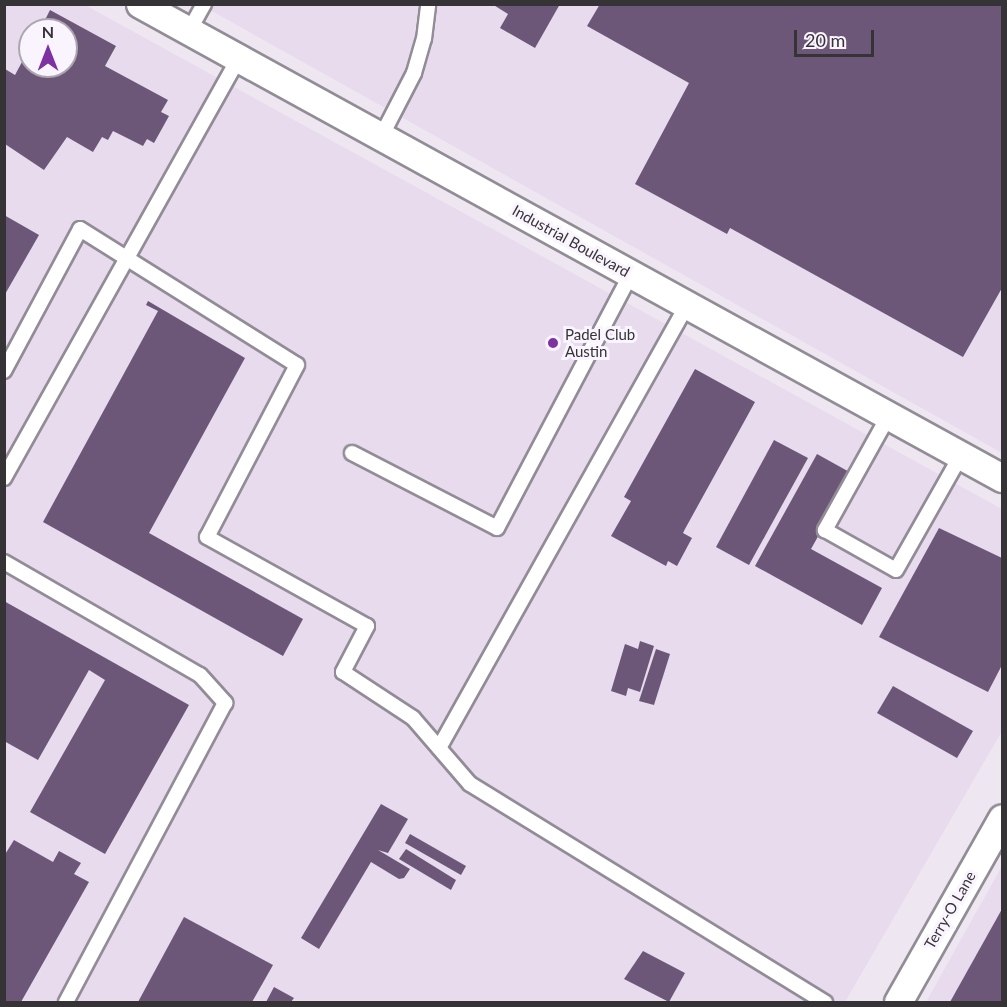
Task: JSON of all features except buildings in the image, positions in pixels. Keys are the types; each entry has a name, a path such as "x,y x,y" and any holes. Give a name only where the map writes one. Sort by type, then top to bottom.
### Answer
{"street":[{"name":"Industrial Boulevard","path":"140,4 1002,478"},
{"name":"Terry-O Lane","path":"898,1002 1002,818"}],"lane":[{"path":"189,32 204,4"},
{"path":"381,137 414,73 424,39 428,4"},
{"path":"4,478 238,59"},
{"path":"4,371 80,229 297,365 207,537 368,626 343,672 413,718 470,784 825,1002"},
{"path":"352,453 497,528 631,274"},
{"path":"440,748 687,305"},
{"path":"889,415 825,530 896,570 961,455"},
{"path":"4,562 200,675 225,703 66,1002"}],"shaded area":[{"path":"5,5 85,5 1002,509 1002,731 845,1002 5,1002"},
{"path":"201,5 1002,5 1002,453"},
{"path":"1002,866 1002,1002 926,1002"}],"place":[{"name":"Padel Club Austin","path":"553,343"}]}
